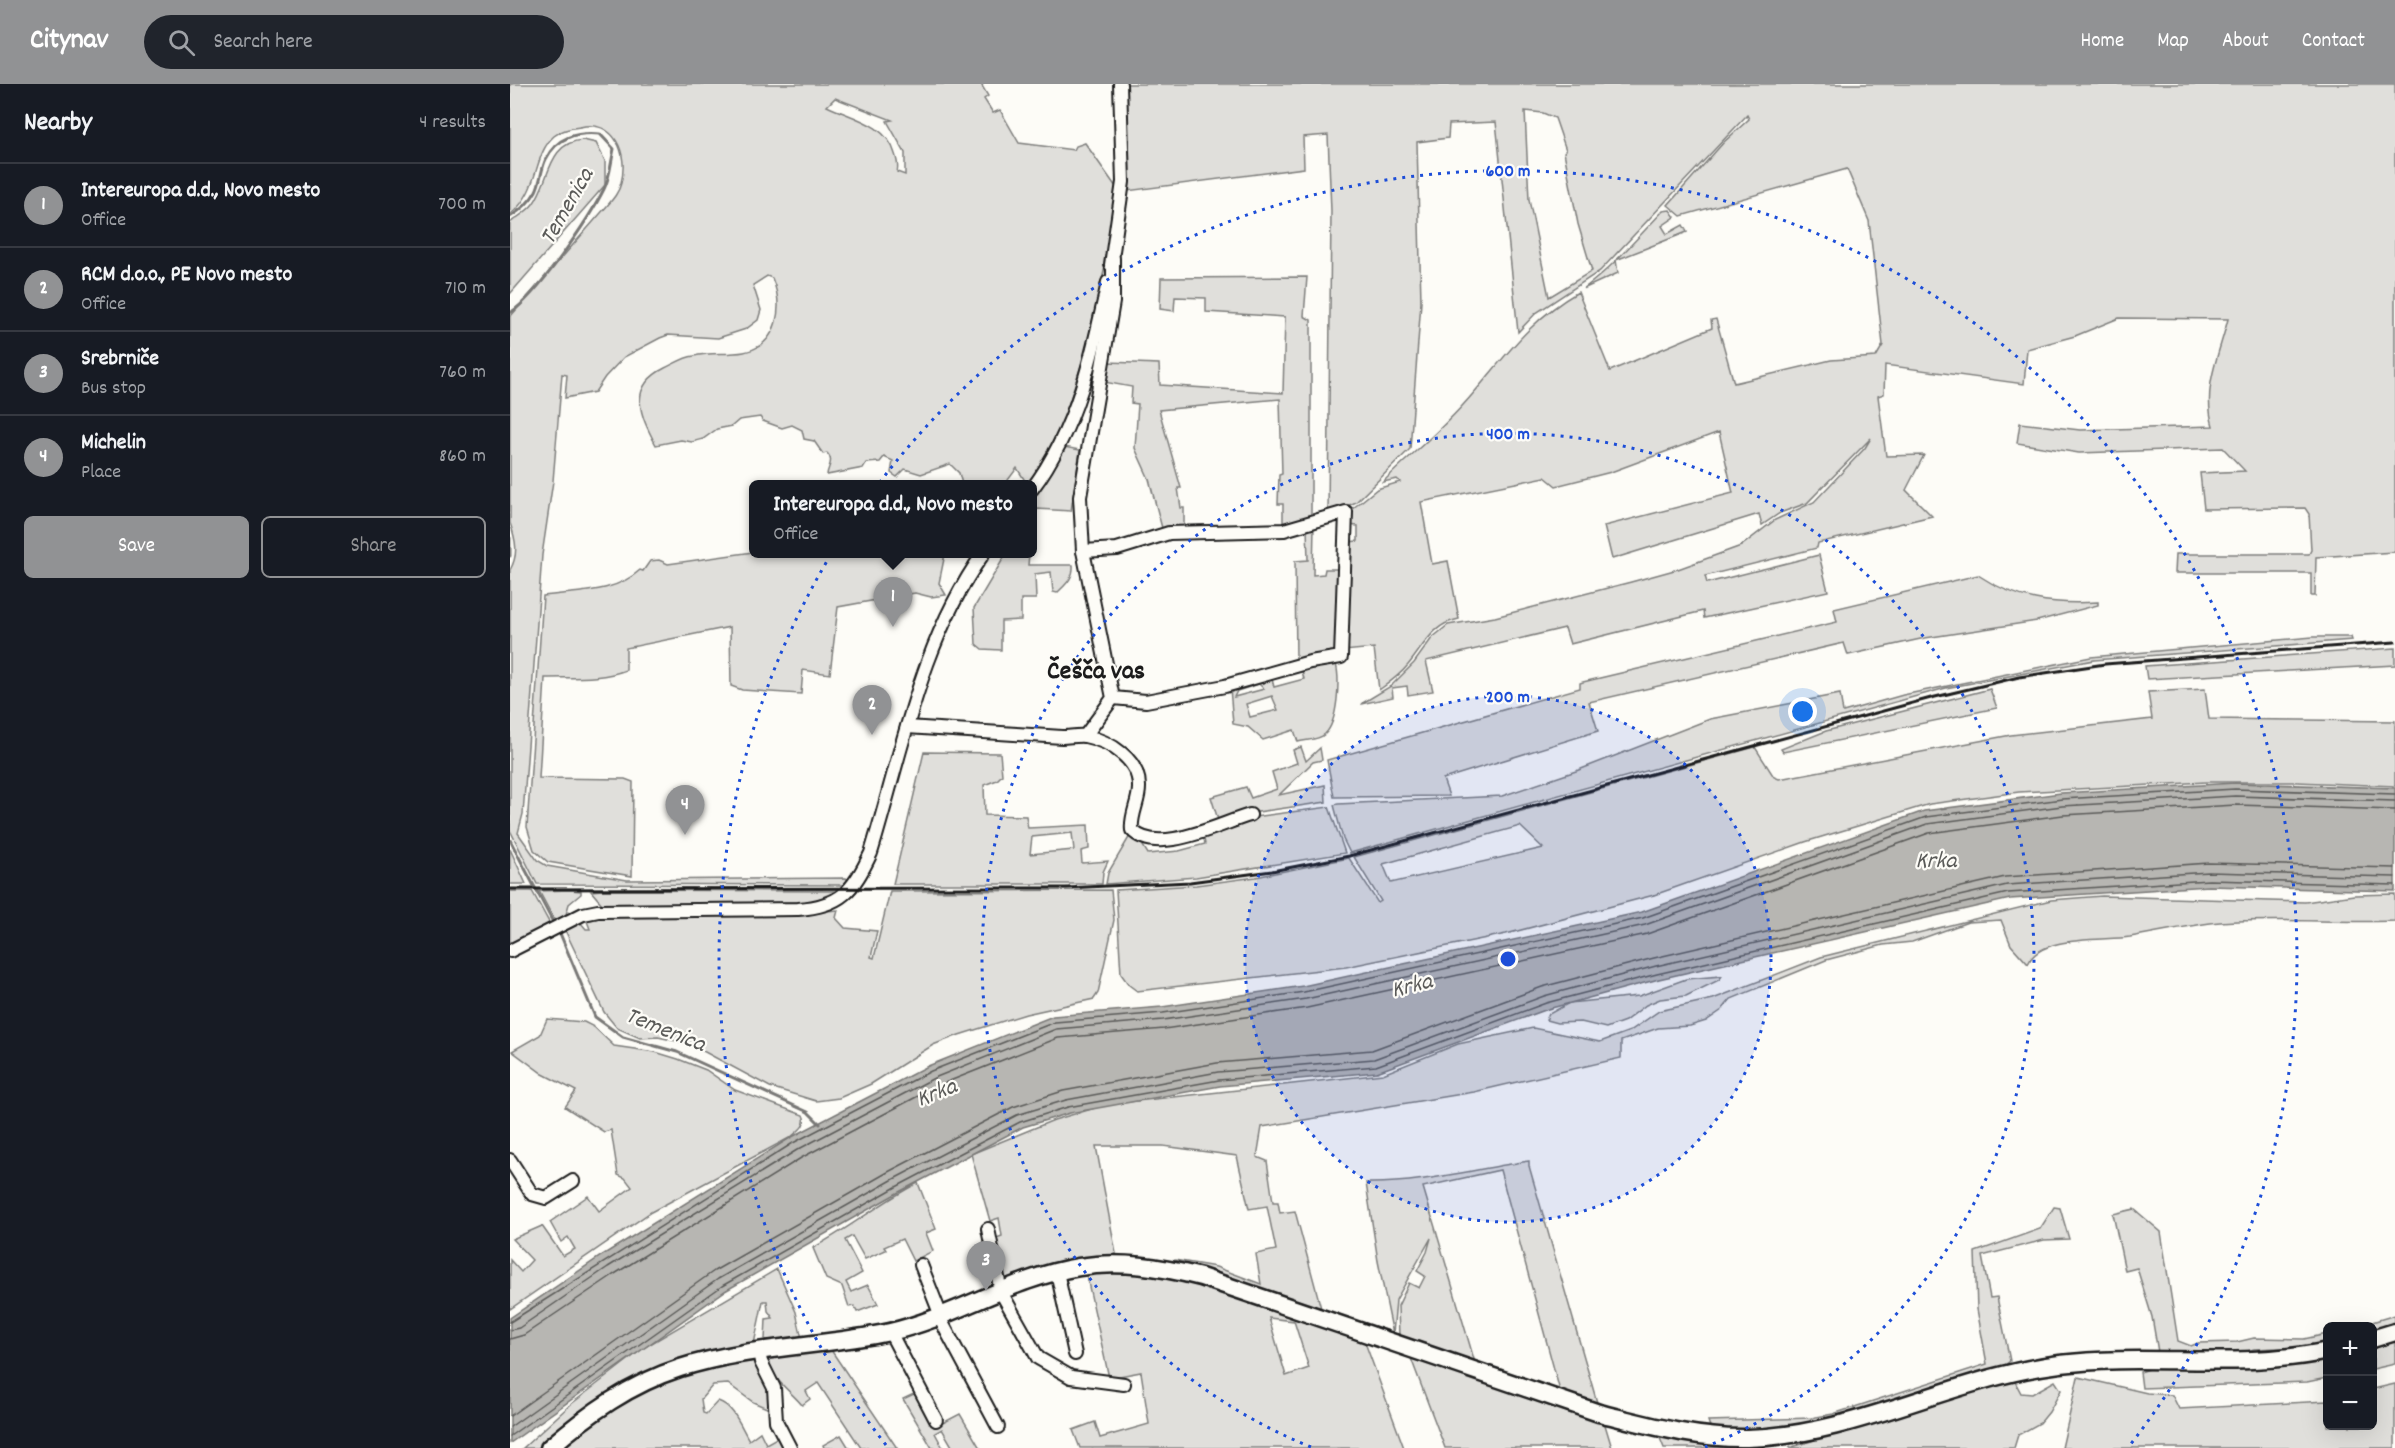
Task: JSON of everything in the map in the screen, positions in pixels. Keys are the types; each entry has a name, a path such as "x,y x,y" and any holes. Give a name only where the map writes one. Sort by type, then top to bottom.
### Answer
{"main road":[{"path":"549,1448 611,1400 680,1368 759,1351 890,1332 940,1317 1057,1272 1091,1266 1131,1264 1163,1267 1201,1277 1599,1413 1664,1430 1746,1438 1829,1427 1987,1377 2030,1368 2090,1361 2250,1361 2323,1352"},
{"path":"2377,1338 2395,1332"}],"street":[{"path":"1037,482 1056,453 1077,400 1113,258 1123,182 1120,84"},
{"path":"1084,736 1113,698 1083,551 1080,497 1113,302 1113,258"},
{"path":"1083,551 1117,549 1169,533 1284,530 1346,512 1341,657 1310,662 1225,686 1146,701 1113,698"},
{"path":"510,951 569,922 598,911 798,909 829,904 837,900 856,882 871,853 927,665 949,609 981,558"},
{"path":"908,727 1062,737 1084,736 1110,746 1132,763 1140,786 1132,824 1137,835 1155,839 1176,838 1250,815"},
{"path":"510,1160 514,1175 532,1194 546,1198 573,1181"},
{"path":"988,1229 1001,1292 1038,1358 1071,1377 1124,1384"},
{"path":"921,1264 940,1317 998,1427"},
{"path":"1057,1272 1075,1354"},
{"path":"890,1332 936,1420"},
{"path":"759,1351 761,1362 774,1388 776,1422 790,1448"}],"shaded area":[{"path":"510,84 983,84 988,96 984,99 993,113 1000,110 1019,143 1074,150 1076,146 1085,143 1116,187 1108,254 1085,353 1060,431 1031,480 1024,480 1017,468 1008,480 961,480 959,473 950,464 921,474 905,469 897,477 891,473 893,461 884,457 880,462 866,463 863,468 827,475 831,462 829,456 827,453 823,454 814,441 804,439 802,430 792,425 782,428 763,421 760,417 739,420 732,426 717,429 703,439 692,442 681,440 656,445 645,423 640,402 645,384 665,368 687,358 706,354 744,352 756,348 765,341 776,323 778,312 776,289 772,278 767,276 753,285 761,310 758,320 746,329 718,338 668,335 660,338 624,357 605,377 595,392 565,398 567,375 562,374 553,481 542,555 523,814 518,833 537,860 547,866 627,880 846,878 848,880 843,885 537,884 510,830 510,570 515,558 516,547 510,523 510,317 617,192 621,183 623,160 616,141 602,128 592,126 570,129 554,136 542,153 532,184 520,205 510,215","holes":["835,98 892,120 887,121 905,153 905,175 897,172 895,154 885,136 867,123 827,106"]},
{"path":"1125,84 2395,84 2395,552 2316,557 2315,596 2311,596 2311,573 2175,573 2176,554 2309,554 2311,550 2309,514 2305,508 2204,509 2200,473 2245,471 2223,448 2079,453 2017,443 2020,423 2080,430 2213,426 2209,399 2216,359 2228,319 2119,318 2075,336 2027,349 2024,384 1885,365 1884,394 1878,396 1886,456 1924,455 1906,490 1932,516 1818,543 1817,548 1705,576 1707,583 1819,555 1828,591 1704,618 1703,611 1570,644 1565,628 1426,661 1433,691 1408,695 1407,686 1392,688 1393,697 1361,704 1391,686 1414,663 1432,638 1448,625 1495,617 1631,582 1678,569 1741,546 1775,520 1814,502 1865,448 1871,438 1807,503 1780,513 1762,525 1759,514 1612,559 1604,526 1733,493 1719,432 1611,472 1556,486 1545,477 1421,502 1432,564 1448,561 1459,619 1435,631 1405,669 1379,690 1374,648 1344,651 1347,542 1358,541 1358,526 1347,525 1347,513 1377,489 1400,482 1397,479 1383,482 1434,435 1529,330 1544,316 1578,292 1610,371 1712,328 1711,320 1716,319 1734,383 1831,360 1876,357 1883,345 1869,221 1847,169 1681,216 1668,205 1724,142 1749,119 1747,115 1600,271 1536,313 1518,332 1496,122 1449,124 1448,138 1417,142 1421,302 1410,449 1356,502 1328,515 1331,211 1328,135 1303,137 1304,168 1127,191","holes":["1525,111 1543,113 1555,118 1566,150 1564,152 1578,224 1592,271 1549,297 1529,200"]},
{"path":"583,140 596,143 605,161 605,185 510,294 510,223 533,204 551,164 562,148 571,142"},
{"path":"1670,210 1675,217 1662,226 1667,234 1683,225 1687,232 1617,260 1663,211"},
{"path":"1616,260 1618,273 1583,289 1604,271"},
{"path":"1307,277 1304,316 1311,320 1311,520 1283,525 1283,504 1278,504 1279,475 1282,474 1280,399 1159,410 1181,488 1178,488 1181,508 1184,508 1184,530 1163,532 1149,479 1135,448 1138,404 1131,403 1132,387 1104,382 1108,362 1159,364 1160,385 1283,393 1285,317 1206,312 1206,298 1175,297 1174,311 1160,309 1161,278"},
{"path":"1064,447 1080,450 1071,511 1037,509 1037,491"},
{"path":"1314,525 1313,575 1324,574 1325,569 1342,569 1339,651 1296,663 1295,561 1308,560 1307,527"},
{"path":"749,553 749,558 944,558 939,583 946,595 931,597 915,593 838,607 830,674 803,670 801,694 742,690 731,686 730,627 626,648 626,670 616,673 586,677 545,678 539,778 625,779 633,782 632,876 548,862 534,850 527,827 543,596 607,587 630,578 640,570 643,571 650,561 659,560 668,564"},
{"path":"1004,558 1029,558 1028,565 1073,565 1069,581 1057,593 1053,592 1051,572 1035,574 1036,599 1021,599 1021,620 1001,621 1001,650 982,649 976,644 974,608"},
{"path":"1978,575 2006,590 2035,599 2066,603 2098,602 2098,605 2037,621 1925,638 1848,655 1844,643 1589,702 1598,731 1443,779 1449,796 1334,797 1327,760 1580,688 1580,683 1583,682 1837,622 1834,609"},
{"path":"2313,637 2351,637 2352,640 2094,660 1946,688 1350,853 1343,839 1334,805 1502,796 1576,771 1710,719 1840,694 1843,712 1903,695 2091,657"},
{"path":"2395,648 2395,665 2147,679 2145,666"},
{"path":"1336,664 1338,690 1335,711 1325,734 1316,739 1298,742 1294,730 1263,740 1248,727 1233,724 1230,688 1271,675 1274,687 1304,679 1301,667","holes":["1259,684 1264,689 1234,697 1237,691","1272,696 1278,710 1250,717 1246,704"]},
{"path":"1990,689 1997,708 1783,752 1781,749 1826,731"},
{"path":"2205,689 2209,719 2395,721 2395,786 2297,782 2206,782 2019,792 1930,804 1805,842 1654,895 1506,934 1346,967 1137,991 1121,974 1116,890 1196,885 1256,877 1349,858 1378,903 1381,901 1354,857 1755,747 1774,777 1779,779 2011,735 2152,719 2148,692","holes":["1520,826 1543,848 1391,883 1383,864"]},
{"path":"1301,747 1306,761 1320,748 1322,760 1313,762 1279,795 1325,785 1326,802 1244,814 1219,823 1211,797 1246,787 1251,798 1277,789 1272,772 1297,763 1293,750"},
{"path":"924,752 1000,753 1002,775 997,780 984,785 985,815 1026,816 1028,828 1088,825 1089,849 1081,851 1082,863 1108,861 1103,872 1102,884 893,884","holes":["1072,833 1074,850 1030,854 1032,837"]},
{"path":"1329,807 1345,853 1196,877 1106,884 1108,873 1131,834 1145,841 1143,846 1148,854 1179,851 1205,844 1203,834 1254,817"},
{"path":"510,849 526,884 510,884"},
{"path":"1111,890 1114,920 1098,993 1094,999 1026,1014 959,1035 933,1045 871,1084 839,1098 816,1101 770,1087 690,1044 658,1037 640,1038 617,1028 604,1012 564,928 581,923 586,929 590,929 587,921 611,915 803,913 838,910 836,918 845,928 877,931 871,957 874,958 890,891"},
{"path":"510,891 532,891 551,926 510,945"},
{"path":"539,891 581,891 581,894 569,904 565,918 556,923"},
{"path":"591,891 837,891 811,902 610,906 602,904"},
{"path":"2395,894 2395,921 2264,920 2208,923 2130,937 2058,944 2045,948 2028,964 2011,945 2001,920 1968,922 1912,942 1883,945 1826,960 1731,999 1722,1010 1706,1021 1690,1026 1658,1028 1621,1041 1621,1058 1474,1092 1262,1127 1257,1157 1267,1161 1273,1202 1278,1202 1280,1213 1295,1211 1322,1312 1174,1264 1175,1260 1216,1267 1261,1284 1256,1254 1276,1250 1267,1206 1249,1209 1237,1156 1163,1146 1096,1146 1117,1259 1003,1284 994,1239 1002,1236 999,1218 990,1221 971,1154 1054,1120 1109,1104 1383,1074 1458,1044 1533,1028 1600,1042 1630,1031 1659,1011 1713,999 1821,957 2051,900 2102,896 2305,902 2354,895"},
{"path":"1722,976 1719,980 1686,996 1660,999 1646,1005 1625,1021 1606,1028 1581,1022 1557,1023 1546,1020 1549,1014 1569,1003 1639,996 1686,979"},
{"path":"547,1019 584,1022 594,1027 614,1046 655,1052 706,1070 735,1090 803,1115 804,1122 802,1128 791,1137 651,1212 510,1309 510,1260 521,1272 532,1260 512,1239 542,1226 563,1256 575,1249 568,1237 561,1242 550,1222 588,1196 599,1211 632,1187 625,1178 618,1175 611,1130 604,1132 565,1107 576,1091 543,1074 512,1051 540,1035"},
{"path":"1529,1161 1598,1406 1561,1395 1500,1170 1423,1187 1476,1366 1399,1336 1398,1306 1409,1283 1419,1288 1425,1276 1417,1271 1431,1238 1396,1300 1393,1334 1378,1261 1366,1183 1428,1179"},
{"path":"918,1183 936,1229 926,1233 933,1251 913,1261 902,1239 884,1247 886,1250 865,1259 852,1236 845,1240 862,1273 846,1282 851,1292 868,1285 878,1304 857,1312 854,1306 849,1307 842,1286 826,1279 813,1248"},
{"path":"2054,1207 2060,1208 2069,1239 2044,1240 1982,1256 1990,1298 1997,1297 2010,1361 2005,1365 1888,1405 1840,1418 1777,1428 1711,1430 1708,1421 1811,1418 1833,1414 1987,1364 1977,1309 1975,1252 2040,1229"},
{"path":"2134,1209 2161,1232 2178,1341 2191,1346 2198,1343 2237,1342 2254,1338 2304,1339 2323,1335 2323,1346 2254,1349 2238,1354 2158,1352 2152,1317 2137,1268 2125,1271 2113,1214"},
{"path":"777,1269 796,1312 802,1339 765,1340 766,1319 773,1318 768,1311 767,1301 763,1301 754,1344 610,1393 583,1410 571,1425 543,1448 523,1448 570,1405 645,1347"},
{"path":"1106,1271 1173,1276 1363,1337 1404,1448 1080,1448 1073,1430 1095,1422 1100,1438 1149,1424 1141,1372 1109,1378 1086,1273","holes":["1269,1318 1294,1321 1309,1368 1286,1376"]},
{"path":"2395,1315 2395,1325 2377,1332 2377,1322 2372,1322"},
{"path":"2395,1340 2395,1364 2377,1368 2377,1346"},
{"path":"829,1347 897,1448 861,1448 818,1383 806,1391 810,1399 802,1405 771,1370 769,1358"},
{"path":"1409,1353 1603,1418 1612,1448 1445,1448"},
{"path":"755,1359 774,1394 769,1409 753,1402 728,1384 713,1385 701,1399 703,1413 706,1414 718,1401 733,1412 749,1440 760,1432 766,1444 780,1436 785,1448 560,1448 605,1410 658,1381 695,1369"},
{"path":"2323,1359 2323,1379 2307,1382 2142,1388 2140,1372 2153,1368 2266,1367"},
{"path":"2078,1377 2147,1393 2172,1395 2179,1409 2323,1401 2323,1430 2377,1430 2377,1388 2395,1384 2395,1448 2062,1448"},
{"path":"2013,1378 2021,1393 2032,1394 2055,1381 2061,1390 2040,1423 2018,1435 2014,1448 1789,1448"},
{"path":"916,1393 937,1426 960,1414 980,1448 953,1448 942,1429 935,1433 943,1448 932,1448 903,1399"},
{"path":"1658,1433 1741,1446 1743,1448 1664,1448"},
{"path":"841,1435 849,1448 824,1448 823,1445"}],"water":[{"name":"Krka","path":"2235,783 2395,788 2395,891 2209,886 2010,899 1659,979 1548,1009 1377,1072 1220,1086 1070,1113 1023,1127 899,1192 725,1291 510,1443 510,1318 601,1256 790,1138 928,1066 1053,1016 1162,1007 1303,986 1642,912 1924,811 2061,793"}],"waterway":[{"name":"Temenica","path":"510,217 525,206 534,195 546,159 562,141 575,135 600,134 614,149 606,185 587,219 548,274 534,291 510,313"},
{"name":"Temenica","path":"510,538 510,556"},
{"name":"Temenica","path":"510,840 555,926"},
{"name":"Temenica","path":"559,931 595,1017 623,1037 677,1052 808,1112 820,1124"}],"railway":[{"path":"510,889 1066,888 1190,882 1272,871 1349,856 1931,698 2019,677 2105,664 2395,642"}],"place":[{"name":"Intereuropa d.d., Novo mesto","path":"893,627"},
{"name":"RCM d.o.o., PE Novo mesto","path":"872,735"},
{"name":"Michelin","path":"685,835"},
{"name":"Srebrniče","path":"986,1291"}],"district":[{"name":"Češča vas","path":"1096,672"}]}
